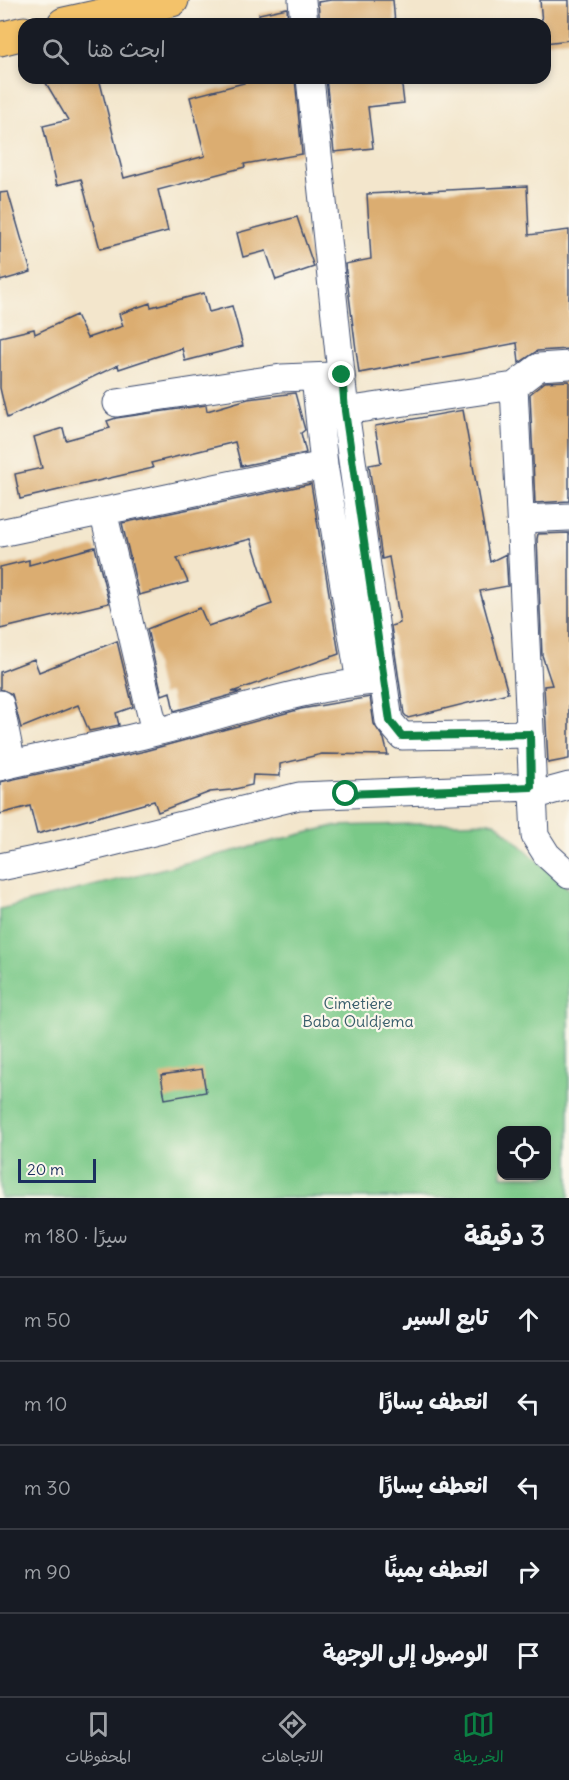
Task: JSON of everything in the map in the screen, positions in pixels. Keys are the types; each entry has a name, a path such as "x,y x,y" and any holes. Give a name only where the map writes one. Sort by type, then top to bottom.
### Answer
{"main road":[{"path":"91,18 172,0"},
{"path":"0,39 18,34"}],"street":[{"path":"302,0 304,18"},
{"path":"311,84 372,681"},
{"path":"345,411 514,386 539,367 569,365"},
{"path":"117,404 281,378 342,375"},
{"path":"315,377 324,465 372,681 390,721 402,736 530,734"},
{"path":"514,386 522,519 531,791 536,836 547,855 569,875"},
{"path":"0,533 324,465"},
{"path":"103,511 155,732"},
{"path":"522,519 569,517"},
{"path":"0,704 6,765 155,732 253,705 372,681"},
{"path":"0,867 74,852 299,796 531,791 569,786"}],"green space":[{"name":"Cimetière Baba Ouldjema","path":"495,822 569,889 569,1198 0,1198 0,909 334,826"}],"building":[{"path":"393,0 394,18 319,18 318,2"},
{"path":"540,0 569,0 569,40 551,42 551,18 542,18"},
{"path":"287,8 288,18 259,18 259,14"},
{"path":"47,84 100,84 124,178 205,156 190,97 240,84 296,84 302,154 244,164 245,167 158,190 168,231 100,249 81,179 57,185 43,126 68,120"},
{"path":"327,84 402,84 404,103 368,107 373,148 334,152"},
{"path":"527,186 529,235 569,230 569,349 537,351 519,363 517,343 359,373 345,264 371,259 367,194"},
{"path":"8,192 31,272 0,281 0,193"},
{"path":"297,217 314,267 276,280 266,251 243,257 237,233"},
{"path":"204,293 209,312 232,306 243,346 185,361 182,348 119,369 118,365 7,418 0,388 0,337 34,329 35,334 76,315 87,338 123,326 119,314 150,303 151,307"},
{"path":"569,381 569,501 535,503 530,394 545,382"},
{"path":"295,393 305,430 301,433 306,453 241,466 235,442 151,463 153,468 20,499 15,474 42,468 34,437 63,428 66,440 110,428 107,421 116,418 206,405 207,411 248,399"},
{"path":"463,410 490,562 506,554 508,586 480,591 508,693 408,718 404,714 391,626 400,623 389,557 382,559 369,465 381,463 375,426"},
{"path":"311,484 339,654 232,692 242,692 174,711 170,692 162,695 147,629 200,608 208,626 272,604 251,539 177,558 188,582 139,595 122,523"},
{"path":"569,533 569,759 548,763 544,686 552,685 542,655 537,539 538,534"},
{"path":"95,547 109,603 0,629 0,567 29,560 29,565"},
{"path":"117,641 133,707 116,713 119,725 89,731 78,705 21,728 12,694 0,689 0,672 34,659 39,672"},
{"path":"370,697 374,724 384,739 388,755 322,754 280,764 280,776 253,775 252,785 210,792 158,812 154,801 37,834 30,806 0,814 0,782 141,752 301,709"},
{"path":"202,1069 206,1092 165,1099 161,1075"}],"route":[{"path":"342,375 345,411 390,721 402,736 530,734 531,787 346,794"}]}
